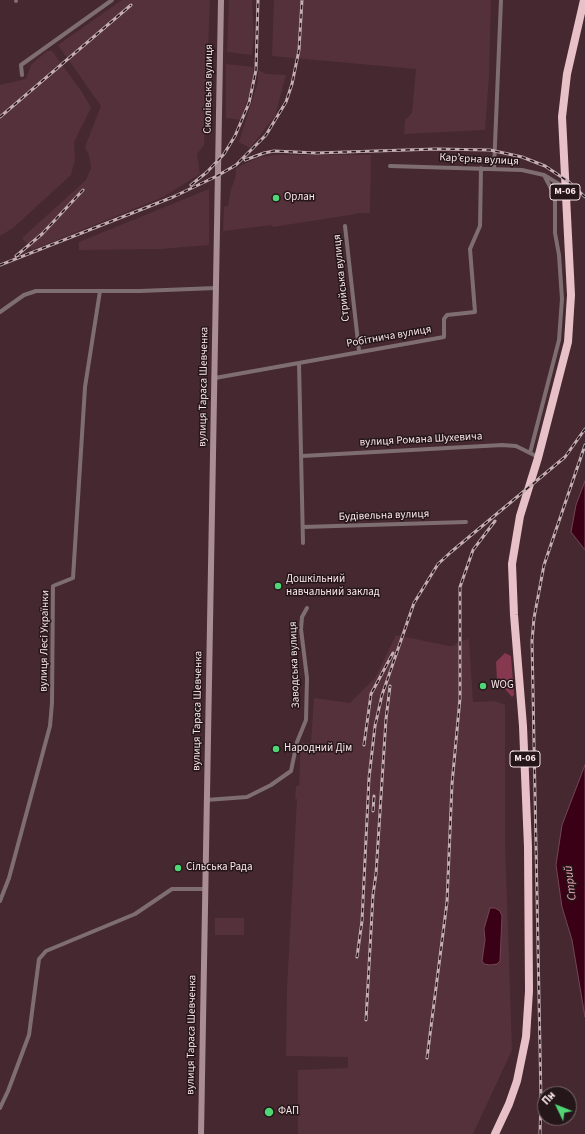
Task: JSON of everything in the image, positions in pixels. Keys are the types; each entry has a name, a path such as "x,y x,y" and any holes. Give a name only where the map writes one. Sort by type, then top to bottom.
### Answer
{"highway":[{"name":"М-06","path":"495,1134 509,1104 517,1081 526,1037 528,1015 528,847 524,726 512,580 514,550 520,516 538,458 564,360 570,326 571,295 562,140 563,99 566,74 583,0"}],"street":[{"path":"22,75 21,65 112,0"},
{"name":"Сколівська вулиця","path":"217,179 221,0"},
{"path":"494,168 501,0"},
{"name":"Карʼєрна вулиця","path":"390,166 522,170 544,175 564,187"},
{"name":"Робітнича вулиця","path":"214,378 444,336 444,319 446,315 475,312 470,249 480,226 482,168"},
{"path":"530,453 559,340 562,299 559,255 555,234 555,196 544,175"},
{"name":"вулиця Тараса Шевченка","path":"201,1134 217,179"},
{"name":"Стрийська вулиця","path":"345,226 359,351"},
{"path":"0,312 24,295 36,291 216,288"},
{"name":"вулиця Лесі Українки","path":"0,901 9,878 50,726 52,703 53,586 73,578 85,387 100,291"},
{"path":"299,363 303,543"},
{"name":"вулиця Романа Шухевича","path":"302,456 502,445 516,446 538,458"},
{"name":"Будівельна вулиця","path":"303,527 466,522"},
{"name":"Заводська вулиця","path":"206,800 247,797 271,785 291,771 297,742 306,720 307,678 301,628 302,617 307,608"},
{"path":"0,1108 29,1035 39,960 46,952 135,914 172,889 204,889"}],"shaded area":[{"path":"122,0 210,0 204,145 197,154 200,174 163,197 32,250 22,238 86,180 91,168 89,155 85,147 101,106 58,45"},
{"path":"229,0 252,0 254,36 252,55 227,52"},
{"path":"274,0 491,0 489,77 485,130 404,134 405,120 412,113 416,69 272,56"},
{"path":"47,51 52,51 82,92 91,108 74,142 75,159 71,175 13,228 0,236 0,85 26,79 31,65"},
{"path":"226,64 253,67 253,81 241,120 226,118"},
{"path":"258,70 266,74 286,75 275,116 250,148 239,142 258,82"},
{"path":"277,155 371,155 370,213 356,213 273,227 272,225 223,231 224,207 228,206 236,175 236,168 259,157"},
{"path":"209,189 209,245 161,249 79,250 79,242"},
{"path":"396,635 449,646 454,646 458,642 469,639 473,702 495,701 505,705 505,842 512,1050 473,1134 298,1134 298,1070 348,1068 348,1057 286,1056 287,989 297,799 295,799 296,786 299,786 301,743 311,743 314,698 350,703 375,678"},
{"path":"505,653 511,656 514,695 512,697 497,680 496,662"},
{"path":"215,918 244,918 244,935 215,935"}],"water":[{"path":"585,481 585,550 571,532 576,505"},
{"name":"Стрий","path":"585,765 585,1017 572,940 562,907 556,865 562,825"},
{"path":"490,908 495,908 500,911 502,916 500,961 497,964 490,965 484,964 482,961 485,940 484,929"}],"railway":[{"path":"191,185 207,172 224,154 235,136 249,103 256,70 258,0"},
{"path":"0,265 173,197 217,176 236,165 266,135 286,102 292,84 299,50 302,0"},
{"path":"0,117 131,5"},
{"path":"245,160 274,151 316,153 436,149 490,150 522,157 545,166 569,182 585,197"},
{"path":"16,256 42,234 83,190"},
{"path":"357,957 362,921 369,778 375,726 382,695 414,603 438,564 565,457 585,429"},
{"path":"540,1134 541,1100 532,641 534,618 544,565 585,445"},
{"path":"427,1058 447,902 452,784 460,698 460,587 473,550 495,521"},
{"path":"364,745 371,694 393,653"},
{"path":"366,1020 373,895 376,874 386,719 390,686"},
{"path":"373,811 374,796"}],"place":[{"name":"Орлан","path":"276,198"},
{"name":"Дошкільний навчальний заклад","path":"278,586"},
{"name":"WOG","path":"483,686"},
{"name":"Народний Дім","path":"276,749"},
{"name":"Сільська Рада","path":"178,868"},
{"name":"ФАП","path":"269,1112"}]}
